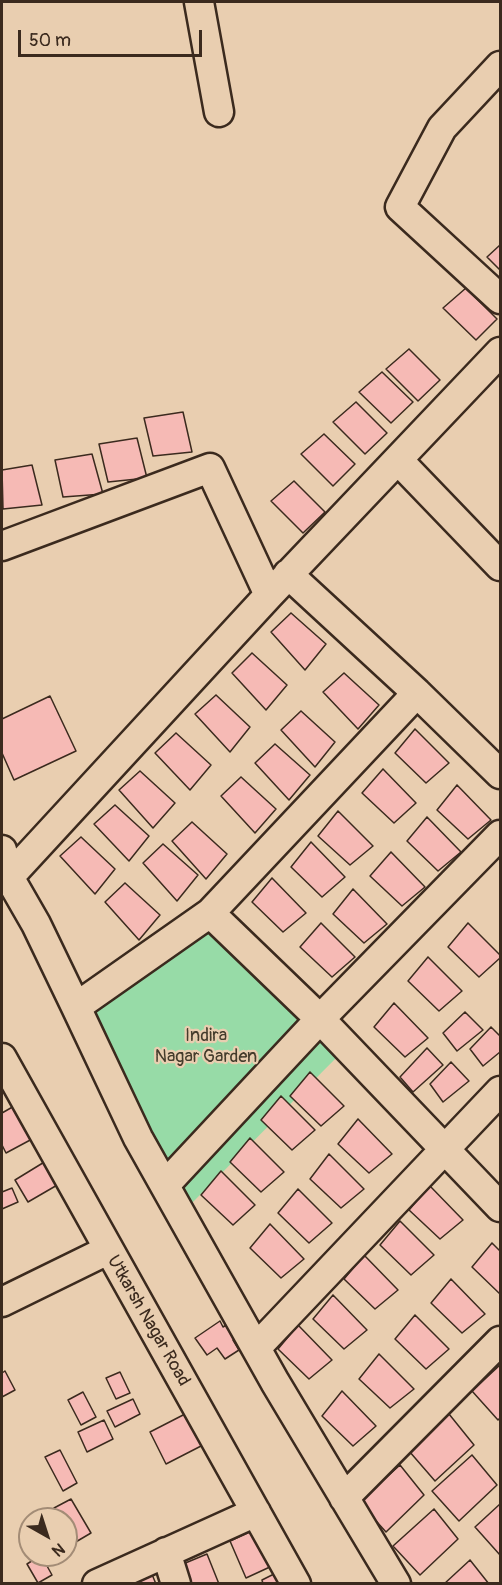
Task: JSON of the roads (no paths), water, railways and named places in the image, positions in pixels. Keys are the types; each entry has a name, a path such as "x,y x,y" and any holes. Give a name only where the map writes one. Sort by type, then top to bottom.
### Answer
{"street":[{"path":"199,2 219,112"},
{"path":"501,66 442,128 400,207 501,299"},
{"path":"5,879 288,574 501,352"},
{"path":"398,460 501,566"},
{"path":"2,546 210,468 269,595"},
{"path":"288,574 501,774"},
{"path":"76,1007 210,913 417,693"},
{"path":"165,1185 320,1019 501,835"},
{"path":"2,850 5,879 36,924 138,1138 256,1348 396,1584"},
{"path":"210,913 320,1019 501,1207"},
{"name":"Utkarsh Nagar Road","path":"2,1058 296,1584"},
{"path":"256,1348 501,1091"},
{"path":"2,1302 108,1250"},
{"path":"344,1498 501,1341"},
{"path":"97,1584 256,1512"},
{"path":"166,1552 176,1584"}],"park label":[{"name":"Indira Nagar Garden","path":"206,1046"}]}
